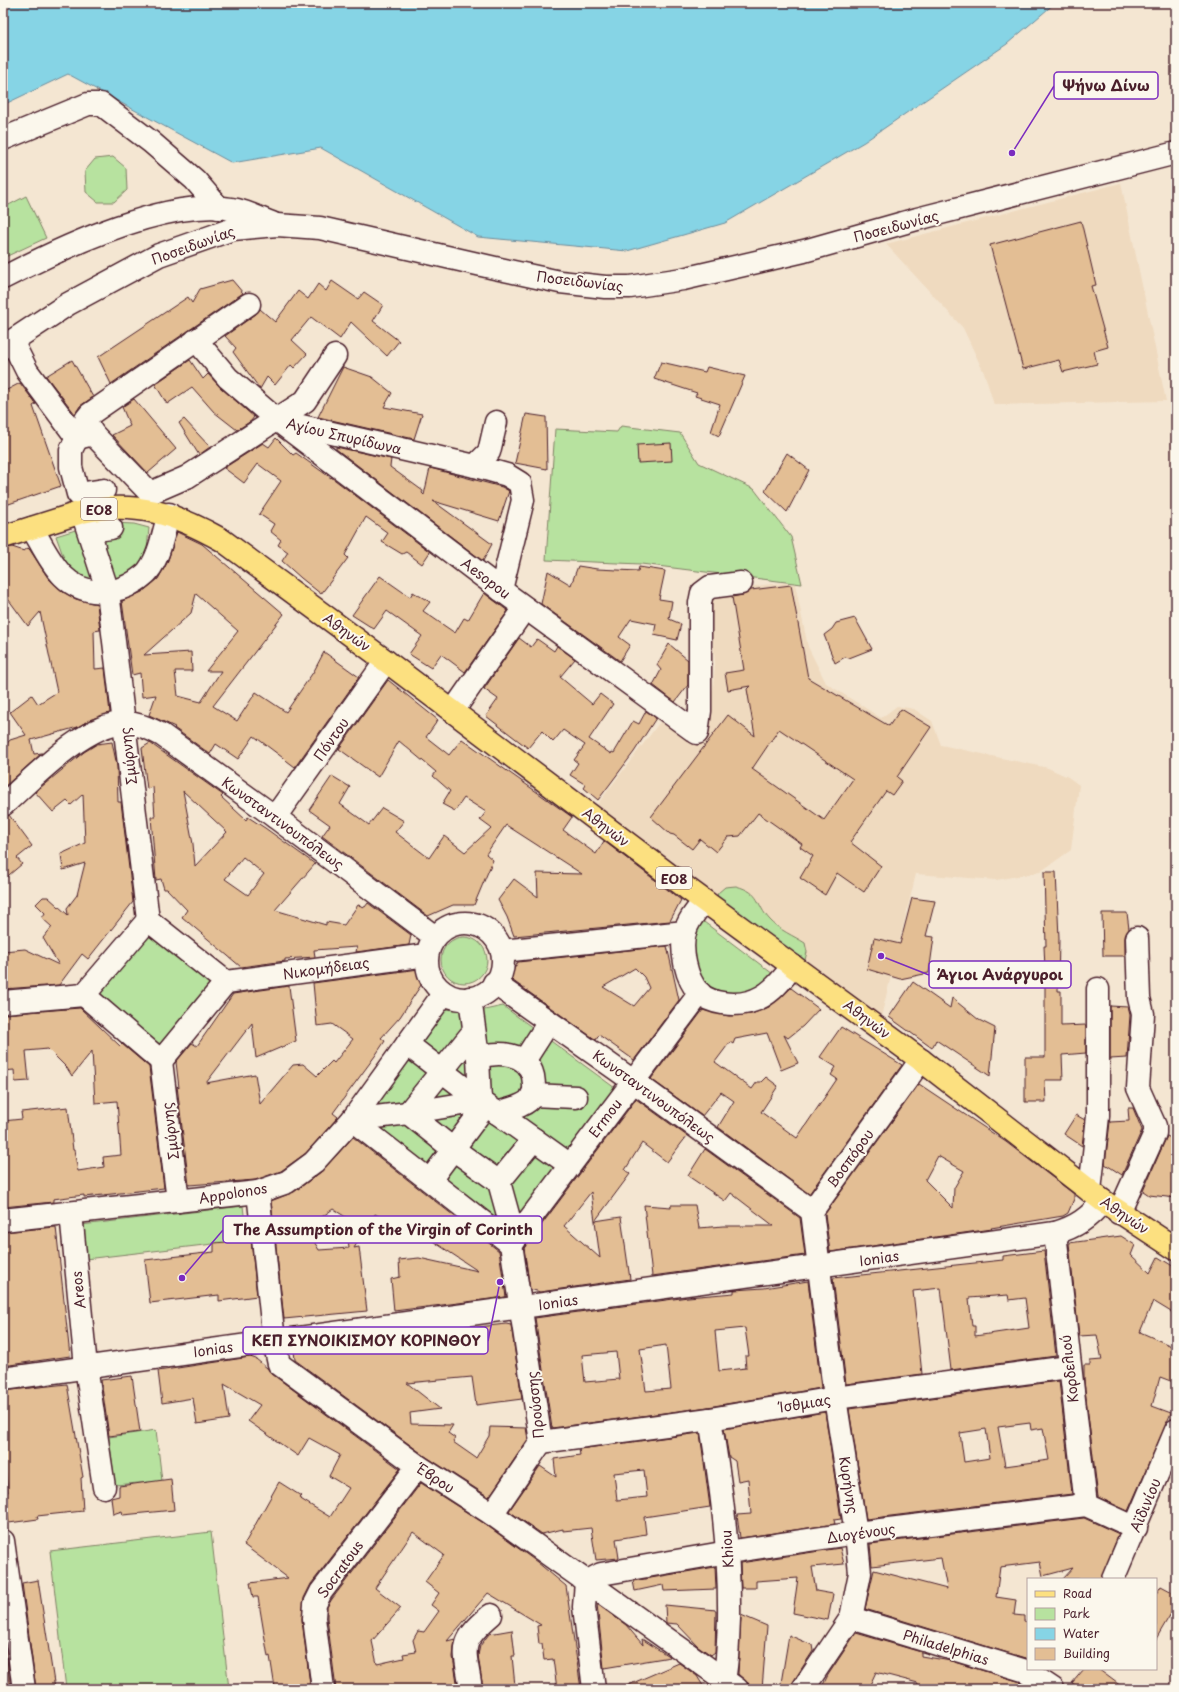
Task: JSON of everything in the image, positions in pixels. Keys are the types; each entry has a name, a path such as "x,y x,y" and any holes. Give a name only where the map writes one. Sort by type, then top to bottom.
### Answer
{"main road":[{"name":"Αθηνών","path":"3,537 82,512 114,508 148,501 169,514 195,524 222,540 453,711 704,901 921,1060 1104,1201 1174,1247"}],"street":[{"path":"3,139 88,104 101,104 151,142 189,175 220,208"},
{"name":"Ποσειδωνίας","path":"8,344 68,304 159,255 233,229 278,225 320,228 487,267 560,282 605,288 630,288 682,279 785,256 917,219 1176,153"},
{"path":"3,278 39,260 113,228 160,214 192,209 220,208 238,210 278,225"},
{"path":"104,490 78,494 71,467 70,450 85,436 86,419 90,414 249,304"},
{"name":"Aesopou","path":"196,340 228,378 277,420 525,608 697,733 700,711 700,603 702,593 710,587 741,583"},
{"path":"8,344 27,371 85,436 148,501"},
{"path":"277,420 305,401 335,356"},
{"name":"Αγίου Σπυρίδωνα","path":"148,501 277,420 475,466 507,475 520,482 523,500 501,590"},
{"path":"475,466 489,452 496,422"},
{"path":"82,512 91,544 94,546"},
{"path":"32,528 64,576 82,589 95,592 108,592 128,586 148,572 158,554 169,514"},
{"path":"94,546 90,531 111,528"},
{"name":"Σμύρνης","path":"94,546 108,592 148,920"},
{"path":"453,711 525,608"},
{"name":"Πόντου","path":"275,817 386,661"},
{"path":"3,805 76,742 93,732 124,723"},
{"name":"Κωνσταντινουπόλεως","path":"124,723 152,729 162,735 275,817 431,946"},
{"path":"704,901 693,916 685,932 684,950 686,965 700,993 713,1000 731,1005 749,1002 776,987 793,966"},
{"path":"3,1002 84,995 148,920 226,982 162,1061 84,995"},
{"name":"Νικομήδειας","path":"226,982 431,946 444,929 455,924 467,922 478,925 489,931 497,940 502,951"},
{"path":"431,946 427,966 430,976 436,986 444,993 455,998 470,998 479,996 489,990 502,972 502,951 685,932"},
{"name":"Ionias","path":"3,1379 522,1306 818,1267 1055,1233 1070,1228 1091,1216 1155,1133 1155,1126 1138,1088 1143,1014 1139,998 1137,938"},
{"name":"Κωνσταντινουπόλεως","path":"494,983 633,1081 812,1211"},
{"path":"1098,989 1098,1116 1104,1201"},
{"name":"Appolonos","path":"3,1220 258,1192 287,1182 314,1162 352,1120 444,993"},
{"name":"Ermou","path":"513,1242 700,993"},
{"path":"470,998 478,1057 488,1106"},
{"path":"524,1061 550,1022"},
{"path":"408,1113 443,1072 474,1031"},
{"path":"407,1044 488,1106 570,1165"},
{"path":"352,1120 525,1102 532,1095 534,1083 532,1073 524,1061 504,1053 493,1053 478,1057"},
{"name":"Βοσπόρου","path":"812,1211 921,1060"},
{"name":"Σμύρνης","path":"162,1061 178,1201"},
{"path":"532,1095 576,1097"},
{"path":"430,1180 488,1106"},
{"path":"408,1113 453,1149 499,1182 534,1139"},
{"path":"352,1120 513,1242"},
{"name":"Προύσσης","path":"492,1514 541,1442 513,1242 499,1182"},
{"name":"Έβρου","path":"258,1192 274,1341 279,1364 418,1466 492,1514 730,1684"},
{"path":"812,1211 818,1267"},
{"name":"Areos","path":"71,1213 86,1367 104,1487"},
{"name":"Κορδελιού","path":"1055,1233 1069,1367 1086,1505"},
{"name":"Κυρήνης","path":"803,1689 851,1618 860,1572 856,1533 818,1267"},
{"name":"Ίσθμιας","path":"541,1442 836,1398 1069,1367"},
{"name":"Khiou","path":"710,1418 720,1483 728,1552 728,1661 730,1684"},
{"name":"Αϊδινίου","path":"1113,1578 1136,1528 1176,1430"},
{"name":"Socratous","path":"323,1689 315,1635 315,1604 321,1592 418,1466"},
{"path":"1086,1505 1136,1528"},
{"name":"Διογένους","path":"586,1582 601,1574 728,1552 856,1533 1086,1505"},
{"path":"3,1545 24,1689"},
{"path":"586,1582 584,1607 594,1689"},
{"path":"471,1689 465,1649 467,1640 473,1631 491,1615"},
{"name":"Philadelphias","path":"851,1618 1026,1671 1043,1682"}],"shaded area":[{"path":"1121,183 1166,401 994,405 985,375 963,328 886,244"},
{"path":"782,583 795,584 808,647 826,683 881,718 897,706 914,709 932,721 941,745 1048,768 1068,777 1079,785 1071,850 1040,872 996,880 916,874 880,1021 593,810 660,722 693,742 708,706 713,688 715,664 710,603 715,595 729,589"}],"green space":[{"path":"113,157 126,168 127,190 114,202 98,202 86,192 85,171 95,159"},
{"path":"26,196 46,238 3,258 3,208"},
{"path":"621,426 680,433 699,463 754,489 791,537 802,584 641,564 546,560 555,429 617,432"},
{"path":"113,523 134,524 149,528 147,550 143,563 120,581 100,583 80,576 66,564 56,536 82,528"},
{"path":"736,886 750,892 754,896 765,914 774,924 805,943 807,952 805,960 800,962 716,900 718,893 725,887"},
{"path":"700,919 777,977 751,994 720,993 707,985 696,972 691,957 695,926"},
{"path":"149,933 210,984 161,1047 98,994"},
{"path":"464,937 477,941 483,947 487,960 483,973 477,979 464,983 451,979 445,973 441,960 445,947 451,941"},
{"path":"503,1006 615,1088 510,1229 364,1117 445,1009 475,1012"},
{"path":"243,1206 247,1240 85,1259 81,1225"},
{"path":"156,1430 162,1481 115,1485 109,1437"},
{"path":"211,1532 229,1689 66,1689 50,1551"}],"water":[{"path":"3,3 1055,3 1007,44 864,142 725,223 627,251 478,237 321,148 232,163 68,74 3,105"}],"building":[{"path":"1081,221 1096,285 1091,286 1108,347 1094,351 1097,364 1063,372 1059,360 1023,369 990,245"},
{"path":"232,280 243,293 111,384 98,357 188,297 192,303 200,289"},
{"path":"332,281 358,299 364,292 383,305 373,321 399,341 387,356 351,322 340,339 311,317 292,340 307,354 294,368 291,365 275,385 267,377 260,389 233,352 236,348 225,336 256,314 260,309 275,322 298,291 308,299 318,284 326,291"},
{"path":"72,360 93,397 80,406 75,414 46,376"},
{"path":"190,360 203,379 208,374 220,387 254,417 251,421 237,430 214,412 192,387 167,404 155,384"},
{"path":"661,362 705,372 707,367 745,376 719,436 711,432 720,404 695,396 697,393 654,379"},
{"path":"343,367 372,377 392,393 384,407 422,414 414,439 318,417"},
{"path":"20,383 36,404 33,406 61,486 3,506 3,392"},
{"path":"134,399 176,449 148,473 112,435 130,426 122,407"},
{"path":"526,414 546,417 547,469 515,463"},
{"path":"184,419 210,447 199,455 179,423"},
{"path":"276,438 293,455 296,453 331,477 430,552 422,564 406,552 402,554 382,542 388,533 366,517 345,555 348,558 321,594 301,578 282,561 288,552 278,545 281,540 270,531 274,524 259,514 281,481 258,464 244,483 224,468 263,443 269,447"},
{"path":"671,443 672,461 638,463 637,445"},
{"path":"336,447 391,459 390,467 423,491 422,493 424,495 430,468 502,487 509,491 499,521 433,501 492,544 483,561 336,449"},
{"path":"787,453 809,470 787,512 765,491"},
{"path":"177,532 202,544 284,614 213,706 237,721 256,692 286,712 314,671 324,652 359,677 295,767 254,736 238,759 216,744 210,754 174,728 175,727 149,715 156,695 142,697 140,673 132,675 122,601 142,592 158,579 167,563","holes":["196,594 238,631 206,671 221,671 201,702 178,696 175,671 192,671 191,652 144,655 191,613"]},
{"path":"12,547 24,551 28,548 48,578 63,592 76,599 97,604 100,630 94,631 95,669 105,668 110,713 89,720 78,727 31,740 34,754 42,753 3,788 3,748 10,740 26,735 10,712 32,695 38,704 57,692 40,612 28,626 3,592 3,549"},
{"path":"578,566 597,569 638,571 639,567 665,571 659,599 672,601 669,619 681,624 677,640 654,635 656,624 631,619 619,637 630,645 620,661 541,604 548,571 571,585"},
{"path":"380,576 410,597 413,592 430,602 423,611 455,633 464,618 468,620 484,593 508,611 465,672 441,654 431,668 409,654 422,636 387,611 374,629 352,615"},
{"path":"791,585 808,678 889,726 901,709 931,727 897,777 902,781 892,795 886,791 850,842 881,866 864,892 837,873 825,895 800,878 813,856 800,847 802,844 758,813 740,836 728,837 716,852 700,839 692,849 674,835 670,834 651,817 728,715 755,736 747,689 750,686 728,690 725,673 744,670 732,597 743,595 751,590","holes":["779,729 853,779 824,820 752,769"]},
{"path":"855,618 872,649 849,658 845,657 835,663 824,635 832,629 836,623"},
{"path":"519,638 531,647 537,639 554,651 557,646 575,659 560,677 592,704 600,694 613,704 589,739 611,754 612,752 614,753 633,721 639,724 646,711 656,718 634,752 598,800 584,788 586,785 570,775 578,763 574,760 585,745 563,730 553,742 542,731 528,748 486,716 498,699 484,689"},
{"path":"669,644 688,660 688,685 675,702 653,685 661,670 657,665"},
{"path":"388,680 438,720 426,737 449,755 462,739 572,817 563,830 596,854 604,841 681,900 670,921 514,936 507,917 498,900 514,879 538,897 537,873 582,874 506,825 486,854 493,860 474,905 453,905 428,916 322,836 330,825 309,810 332,776 350,787 340,804 369,825 382,808 404,821 395,832 429,858 444,836 465,852 491,828 480,820 486,812 464,798 455,811 442,804 450,791 433,776 436,772 399,741 378,777 339,749"},
{"path":"112,742 117,766 118,802 121,802 133,902 88,959 82,954 59,985 3,989 3,951 25,949 59,965 43,938 52,927 42,918 45,913 36,904 43,897 48,897 68,915 67,908 77,895 85,863 63,870 61,854 85,843 83,794 71,805 67,801 53,812 35,792 84,752 97,744"},
{"path":"150,743 223,795 221,797 246,820 248,817 315,864 275,910 326,925 326,922 344,925 358,905 365,907 368,903 411,935 409,945 356,952 357,947 314,950 315,957 285,959 285,961 241,967 182,917 187,910 167,889 164,889 161,879 156,880 151,817 155,817 153,787 147,789 142,748","holes":["183,791 227,832 195,866 193,844","243,857 264,874 248,895 225,879"]},
{"path":"9,815 32,846 17,858 22,864 3,880 3,817"},
{"path":"1044,872 1056,872 1059,938 1058,991 1061,991 1061,1026 1086,1025 1086,1053 1062,1055 1063,1080 1045,1080 1046,1102 1025,1102 1025,1057 1045,1057 1044,946 1046,946"},
{"path":"912,898 935,901 926,936 934,937 929,973 900,979 867,969 874,938 900,944"},
{"path":"1102,913 1127,913 1129,929 1125,938 1125,956 1103,956"},
{"path":"667,946 679,1000 634,1060 599,1035 596,1040 509,978 518,962","holes":["635,968 644,977 649,988 634,1006 603,987"]},
{"path":"419,969 425,979 400,1017 381,1038 385,1041 333,1113 338,1117 306,1153 281,1171 255,1180 189,1185 177,1086 179,1088 176,1062 192,1043 197,1046 233,994 289,986 296,1041 256,1058 252,1023 206,1083 255,1074 260,1104 293,1065 303,1064 317,1076 332,1061 334,1063 353,1039 332,1024 317,1026 313,983"},
{"path":"913,982 950,1008 952,998 979,1020 995,1028 990,1076 936,1040 932,1048 889,1017"},
{"path":"791,988 819,1009 803,1026 788,1038 784,1035 798,1063 781,1070 767,1033 735,1039 733,1044 730,1042 715,1062 752,1089 757,1082 761,1082 766,1077 778,1086 761,1112 797,1138 837,1079 831,1075 836,1067 820,1057 841,1027 902,1065 809,1194 718,1127 734,1101 721,1092 702,1116 651,1079 703,1010 729,1016 752,1014 769,1007"},
{"path":"1110,1006 1128,1007 1130,1015 1127,1058 1110,1059"},
{"path":"80,1008 120,1046 122,1044 149,1067 164,1188 84,1197 84,1195 53,1199 53,1202 3,1207 3,1121 22,1119 21,1112 68,1107 73,1150 78,1171 104,1167 103,1157 121,1155 117,1101 95,1103 92,1051 72,1076 67,1068 48,1049 26,1051 29,1081 15,1082 14,1070 3,1071 3,1014"},
{"path":"919,1084 1006,1142 1074,1194 1074,1199 1068,1213 1063,1216 991,1228 992,1229 830,1252 825,1214","holes":["938,1156 964,1171 954,1188 953,1208 925,1180"]},
{"path":"636,1099 687,1136 667,1162 642,1143 625,1170 630,1174 595,1221 621,1217 630,1279 540,1292 530,1289 524,1248","holes":["591,1192 595,1221 600,1258 564,1226"]},
{"path":"1128,1108 1133,1108 1142,1130 1122,1175 1105,1164 1110,1122 1129,1121"},
{"path":"1076,1115 1085,1120 1082,1146 1064,1134"},
{"path":"1167,1136 1176,1141 1176,1198 1149,1195 1143,1191"},
{"path":"353,1137 499,1251 506,1297 394,1311 391,1279 400,1277 399,1260 419,1258 478,1271 413,1228 408,1232 375,1214 354,1248 359,1247 367,1311 284,1319 271,1201 294,1192 321,1172","holes":["333,1209 352,1221 347,1229 349,1248 319,1250 306,1228"]},
{"path":"705,1149 800,1218 805,1255 652,1276 644,1205 671,1207 671,1205 695,1205 699,1228 723,1226 774,1226 731,1193 725,1201 688,1176"},
{"path":"56,1227 70,1356 3,1366 3,1232"},
{"path":"1121,1236 1135,1245 1131,1255 1150,1273 1158,1257 1176,1268 1176,1315 1153,1301 1140,1332 1176,1348 1176,1383 1160,1377 1152,1406 1171,1413 1128,1511 1098,1497 1084,1381 1084,1365 1090,1365 1090,1361 1102,1360 1097,1335 1079,1336 1069,1243"},
{"path":"251,1240 257,1296 219,1301 219,1295 150,1303 145,1260 214,1252 214,1243"},
{"path":"1044,1251 1056,1356 951,1370 941,1288 913,1291 922,1374 846,1384 833,1278 1003,1260 1003,1256","holes":["1008,1295 1009,1300 1025,1298 1029,1328 975,1336 975,1326 972,1326 969,1298"]},
{"path":"808,1281 821,1388 708,1407 552,1428 535,1318 688,1297 734,1293 734,1290 764,1288","holes":["745,1328 749,1356 745,1356 746,1368 719,1371 715,1331","666,1345 671,1389 646,1391 640,1349","616,1352 619,1379 585,1382 582,1355"]},
{"path":"506,1324 511,1325 522,1399 476,1405 472,1377 407,1383 440,1409 410,1413 411,1424 453,1425 448,1433 455,1438 453,1442 476,1458 489,1436 490,1427 526,1428 528,1439 489,1497 425,1456 295,1360 294,1351"},
{"path":"250,1357 256,1359 272,1374 400,1469 311,1584 304,1598 302,1620 310,1685 275,1688 258,1597 253,1597 250,1583 288,1578 244,1545 279,1482 301,1496 299,1498 330,1517 349,1488 329,1476 340,1455 309,1438 298,1456 248,1421 260,1405 224,1384 229,1419 197,1424 193,1398 162,1403 158,1371"},
{"path":"132,1376 140,1432 109,1436 101,1380"},
{"path":"1059,1381 1072,1494 866,1519 849,1409","holes":["1030,1423 1031,1430 1043,1428 1049,1460 1005,1466 998,1427","986,1429 990,1458 964,1462 960,1433"]},
{"path":"67,1384 83,1477 81,1478 83,1511 37,1516 38,1519 9,1523 5,1493 8,1492 3,1453 3,1391"},
{"path":"825,1412 841,1519 834,1520 835,1524 740,1538 737,1515 751,1514 748,1479 738,1481 735,1461 729,1457 724,1429"},
{"path":"700,1433 710,1507 644,1517 646,1534 616,1539 619,1558 596,1560 591,1528 563,1531 563,1529 542,1534 509,1511 540,1466 556,1477 554,1459 580,1455 579,1449","holes":["644,1470 647,1497 617,1500 614,1473"]},
{"path":"171,1479 174,1510 123,1515 122,1511 113,1514 111,1498 119,1496 119,1486"},
{"path":"421,1483 485,1524 537,1562 566,1586 581,1689 557,1689 553,1659 544,1660 542,1644 539,1644 537,1626 541,1625 488,1593 447,1641 455,1639 453,1657 458,1689 336,1689 327,1618 327,1607","holes":["413,1532 444,1555 425,1582 439,1593 431,1605 439,1611 424,1632 418,1631 413,1640 416,1652 403,1654 404,1658 377,1664 372,1641 401,1608 375,1588"]},
{"path":"1084,1518 1119,1534 1101,1578 1064,1578 1073,1568 1043,1576 1040,1562 1000,1567 996,1597 1016,1600 1014,1615 1024,1616 1024,1621 1027,1622 1027,1659 865,1609 874,1570 947,1589 941,1558 872,1566 870,1544"},
{"path":"840,1548 844,1564 812,1567 816,1591 833,1594 828,1620 793,1613 798,1578 756,1581 756,1588 741,1588 740,1563"},
{"path":"715,1567 716,1589 664,1591 663,1585 635,1591 633,1581"},
{"path":"38,1580 55,1689 36,1689 22,1583"},
{"path":"1161,1586 1176,1594 1176,1605 1157,1637 1157,1592"},
{"path":"597,1604 626,1625 643,1645 642,1639 670,1657 604,1668"},
{"path":"665,1605 716,1610 715,1652 711,1655 698,1646 677,1624 666,1623"},
{"path":"741,1615 767,1626 762,1689 758,1689 748,1683 738,1674"},
{"path":"3,1630 11,1689 3,1689"},
{"path":"512,1630 515,1656 512,1656 515,1686 497,1689 483,1689 478,1655 480,1646 489,1634"},
{"path":"856,1633 921,1652 921,1656 951,1661 1022,1683 1020,1689 916,1689 918,1683 876,1672 868,1689 821,1689 828,1675"},
{"path":"789,1635 812,1645 813,1651 793,1682 791,1689 780,1689"},
{"path":"679,1663 697,1676 705,1689 619,1689"},
{"path":"1083,1670 1099,1670 1125,1689 1082,1689 1072,1683"}],"place":[{"name":"Ψήνω Δίνω","path":"1012,153"},
{"name":"Άγιοι Ανάργυροι","path":"881,956"},
{"name":"The Assumption of the Virgin of Corinth","path":"182,1278"},
{"name":"ΚΕΠ ΣΥΝΟΙΚΙΣΜΟΥ ΚΟΡΙΝΘΟΥ","path":"500,1282"}]}
